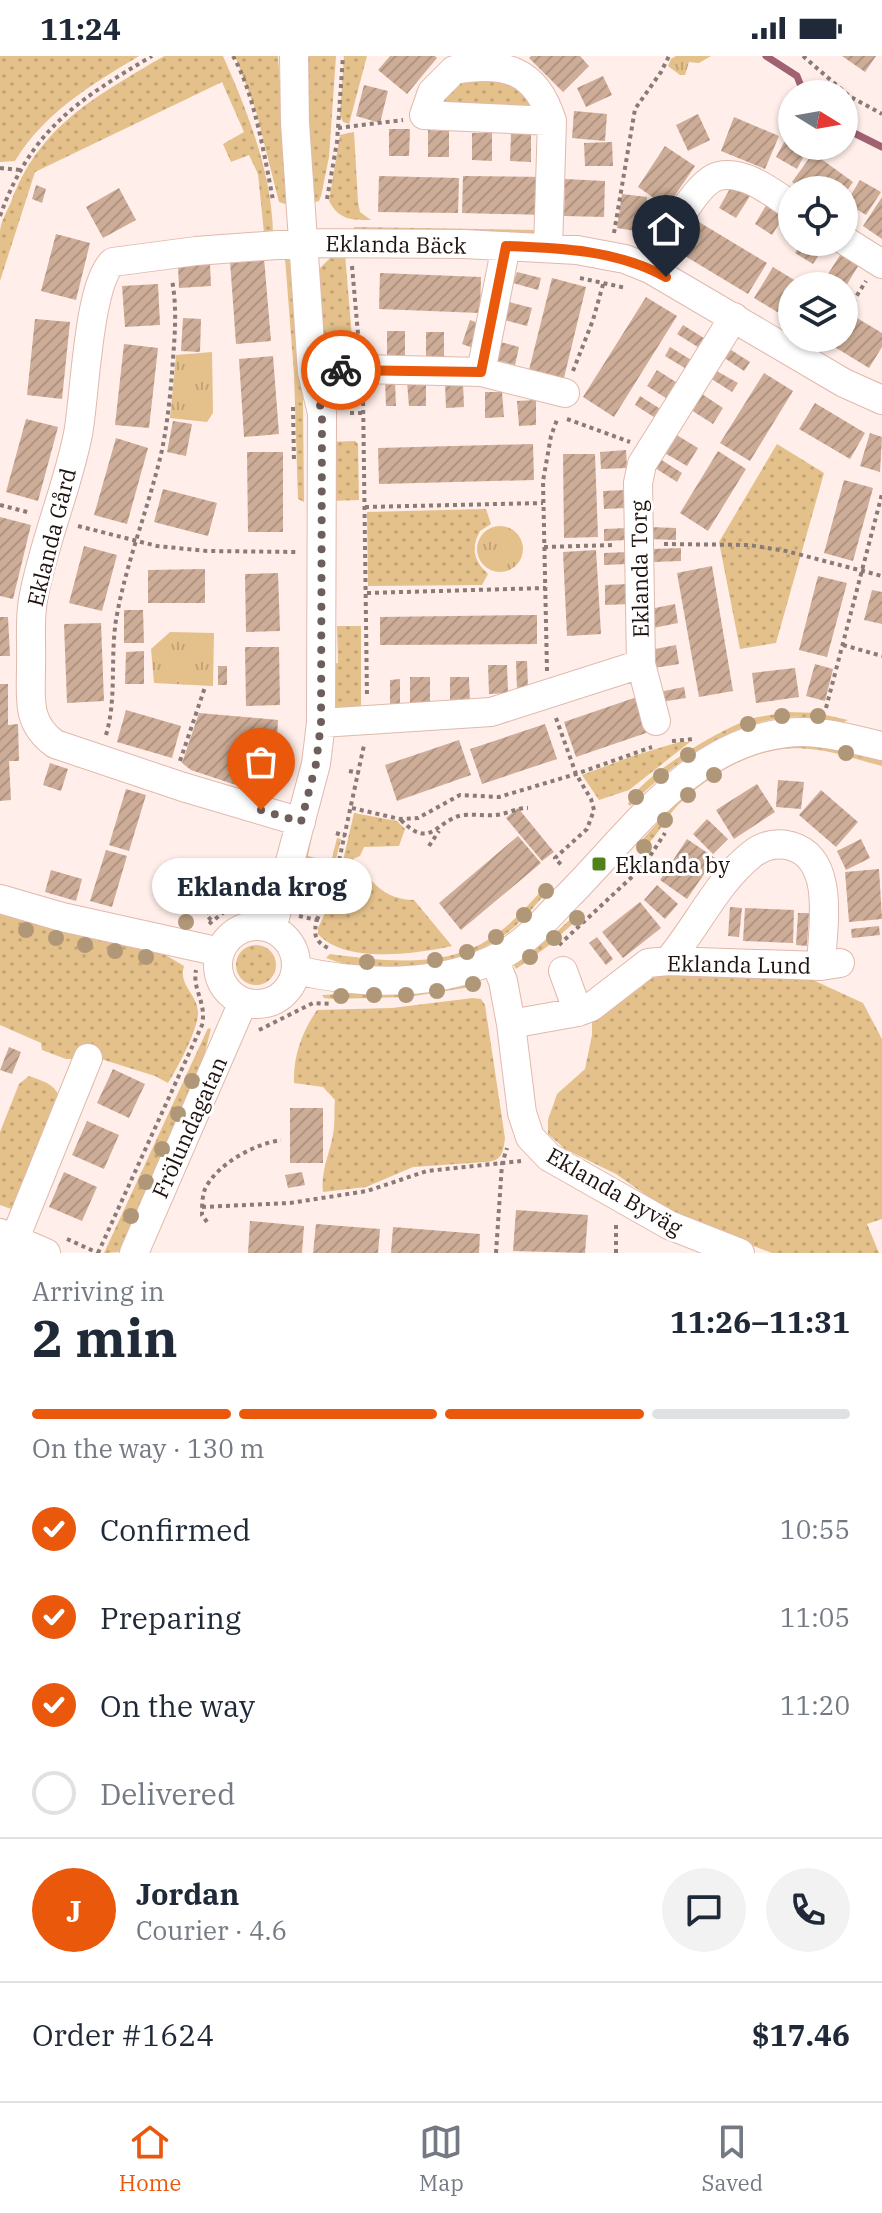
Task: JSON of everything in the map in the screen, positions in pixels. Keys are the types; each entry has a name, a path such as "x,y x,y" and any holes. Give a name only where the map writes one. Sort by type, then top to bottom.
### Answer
{"street":[{"path":"272,929 316,764 321,723 336,413 312,372 292,244 294,56"},
{"path":"548,248 552,121 546,101 534,86 519,73 499,66 454,70 432,92 424,115 552,121"},
{"path":"650,269 695,196 706,182 716,176 737,176 778,197"},
{"name":"Eklanda Bäck","path":"292,244 506,246 609,256 650,269 844,383 882,400"},
{"name":"Eklanda Gård","path":"292,244 117,260 103,274 96,303 78,436 33,600 31,678 34,721 44,736 55,744 301,822"},
{"path":"481,372 506,246"},
{"path":"858,249 880,262"},
{"name":"Eklanda Torg","path":"321,723 491,712 641,664 638,483 642,464 734,317"},
{"path":"312,372 361,369 481,372 562,405"},
{"path":"641,664 658,737"},
{"path":"296,970 379,980 449,974 494,960 535,930 644,817 714,757 745,743 787,733 824,734 882,746"},
{"name":"Eklanda Lund","path":"511,1024 578,1012 602,999 648,963 830,965 821,879 816,863 800,849 777,844 765,846 752,854 734,872 668,961"},
{"path":"0,899 62,917 211,950 244,928 258,926 272,929 291,945 296,970 289,988 274,1000 256,1004 243,1002 232,995 220,979 211,950"},
{"name":"Eklanda Byväg","path":"494,960 503,981 522,1113 530,1137 549,1157 669,1225 740,1253"},
{"path":"563,971 578,1012"},
{"name":"Frölundagatan","path":"134,1253 243,1002"},
{"path":"46,1253 8,1242 88,1058"}],"path":[{"path":"0,216 20,170 51,126 75,105 152,56"},
{"path":"233,56 241,68 266,165 292,244"},
{"path":"327,206 338,128 343,56"},
{"path":"569,857 562,865 555,858 587,829 594,810 576,774 548,692 543,503 547,453 603,284 635,109 669,56"},
{"path":"803,56 849,96 882,114"},
{"path":"338,128 385,124 424,115"},
{"path":"0,168 20,170"},
{"path":"100,759 113,703 116,620 166,428 182,252"},
{"path":"858,295 880,262"},
{"path":"317,920 337,870 359,773 366,720 364,413 352,263 364,263"},
{"path":"577,278 629,289"},
{"path":"293,399 295,475"},
{"path":"562,405 651,449"},
{"path":"336,413 364,413"},
{"path":"825,711 882,497"},
{"path":"365,507 543,503"},
{"path":"0,505 157,546 207,551 297,552 297,566"},
{"path":"544,547 749,545 786,551 882,576"},
{"path":"367,593 546,588"},
{"path":"843,645 882,656"},
{"path":"172,783 205,687"},
{"path":"351,808 400,819 418,818 460,795 499,797 576,774 658,737 701,739"},
{"path":"349,771 359,773"},
{"path":"429,846 440,829 465,815 497,815 528,808"},
{"path":"400,819 424,834 440,829"},
{"path":"336,833 345,836"},
{"path":"98,1253 202,1025 203,1003 195,987 194,975 211,950 206,928 211,920 229,908 245,903 261,870"},
{"path":"208,902 206,914 211,920"},
{"path":"325,947 338,952"},
{"path":"207,1222 202,1215 206,1188 222,1169 267,1142 281,1140"},
{"path":"202,1207 290,1203 367,1191 427,1171 528,1160"},
{"path":"496,1253 502,1164"}],"green space":[{"path":"0,56 139,56 70,101 40,128 15,161 0,162"},
{"path":"164,56 223,56 263,165 273,233 264,233 258,174 249,155 231,162 223,144 244,132 222,82 35,172 0,281 2,224 23,175 38,152 54,132 94,99"},
{"path":"235,56 278,56 288,205 279,202 256,111"},
{"path":"304,56 336,56 329,157 321,196 319,201 312,203"},
{"path":"344,56 367,56 349,124 343,122 340,115"},
{"path":"676,56 711,56 699,63 689,62 685,75 680,75 668,66"},
{"path":"508,75 517,89 538,106 440,109 437,99 454,90 466,76"},
{"path":"354,132 358,202 360,212 371,220 346,218 329,201 340,135"},
{"path":"354,227 537,230 539,235 354,230"},
{"path":"345,254 354,361 324,357 319,269 332,256"},
{"path":"285,258 289,258 292,265 303,400 304,502 298,499 294,374"},
{"path":"212,352 213,413 207,422 170,418 176,355"},
{"path":"355,441 358,444 359,500 329,501 329,442"},
{"path":"777,444 824,473 776,643 740,649 719,542"},
{"path":"486,509 491,524 480,531 475,543 479,564 488,574 482,585 368,586 367,512"},
{"path":"500,526 517,532 523,549 517,566 500,572 483,566 477,549 483,532"},
{"path":"337,626 361,626 361,711 331,716 331,664 338,663"},
{"path":"170,632 214,633 213,686 154,683 151,649"},
{"path":"788,712 817,713 848,720 842,723 792,717 746,727 683,760 630,806 628,804 647,781 698,745 745,721"},
{"path":"679,742 690,742 629,790 599,800 582,775 633,756"},
{"path":"801,742 882,759 882,766 810,749 791,748 755,755 722,771 691,793 643,848 642,840 687,790 745,753"},
{"path":"354,813 397,821 405,829 399,846 364,847 360,856 353,859 386,893 414,900 452,946 401,954 363,953 345,950 318,934 326,911 347,911 354,888 338,882"},
{"path":"307,835 312,836 308,856 331,862 337,838 341,839 318,908 298,905 300,870"},
{"path":"545,887 549,890 513,928 482,948 462,956 439,963 391,968 346,964 326,958 330,954 415,960 457,954 502,930"},
{"path":"0,914 164,954 184,966 184,979 198,1013 195,1029 168,1083 101,1059 66,1059 42,1050 41,1043 0,1025"},
{"path":"576,914 577,920 516,969 516,962"},
{"path":"256,945 270,951 276,965 270,979 256,985 242,979 236,965 242,951"},
{"path":"683,972 813,980 863,1003 882,1039 882,1219 867,1224 879,1253 772,1253 689,1221 616,1174 565,1149 548,1134 548,1120 557,1094 585,1069 592,1018 654,976"},
{"path":"478,980 482,983 477,986 408,997 333,999 322,995 414,990"},
{"path":"481,999 485,1005 505,1138 501,1155 491,1161 413,1167 366,1187 323,1192 323,1176 334,1127 335,1100 323,1087 294,1083 300,1045 317,1010 392,1008"},
{"path":"208,1028 211,1029 201,1068 119,1252 104,1253"},
{"path":"29,1076 53,1087 60,1102 14,1210 0,1205 0,1132 19,1084"}],"building":[{"path":"390,56 437,58 407,94 378,70"},
{"path":"580,56 589,66 563,92 529,58"},
{"path":"842,56 876,56 865,72"},
{"path":"603,76 612,95 586,107 577,88"},
{"path":"364,85 388,91 380,123 356,116"},
{"path":"574,111 607,114 605,141 572,138"},
{"path":"698,114 710,140 688,151 676,125"},
{"path":"734,117 778,136 765,169 721,151"},
{"path":"389,129 410,129 409,156 389,156"},
{"path":"428,130 449,131 449,157 428,157"},
{"path":"472,133 492,133 492,161 472,160"},
{"path":"511,133 531,133 531,162 510,161"},
{"path":"612,142 613,166 585,166 584,143"},
{"path":"665,146 695,166 667,207 638,187"},
{"path":"781,160 802,160 797,169"},
{"path":"808,160 823,160 845,176 796,176"},
{"path":"379,176 459,178 458,213 378,212"},
{"path":"463,176 544,177 544,215 462,213"},
{"path":"565,179 605,181 604,217 564,216"},
{"path":"860,180 881,192 866,215 858,210"},
{"path":"36,185 46,189 42,203 32,199"},
{"path":"732,185 750,196 736,218 719,208"},
{"path":"119,188 136,220 103,238 86,207"},
{"path":"622,194 647,197 642,232 617,228"},
{"path":"882,197 882,239 863,226"},
{"path":"768,202 778,208 778,226 772,235 755,224"},
{"path":"699,222 767,263 748,294 680,253"},
{"path":"56,234 90,243 76,300 41,291"},
{"path":"800,256 818,256 813,264"},
{"path":"839,256 849,256 860,263 855,272 829,272"},
{"path":"264,258 271,341 236,344 230,261"},
{"path":"210,264 211,286 179,288 178,266"},
{"path":"773,267 781,272 778,272 778,313 754,298"},
{"path":"517,272 541,278 538,290 513,283"},
{"path":"380,273 481,277 480,313 379,309"},
{"path":"552,278 586,287 562,386 527,378"},
{"path":"158,284 160,325 125,327 122,286"},
{"path":"646,297 677,316 614,417 583,397"},
{"path":"509,302 532,308 527,326 504,320"},
{"path":"183,318 201,319 200,352 181,351"},
{"path":"35,319 70,322 62,399 27,395"},
{"path":"858,319 882,333 882,347 869,368 843,352 858,352"},
{"path":"470,320 481,324 473,348 462,344"},
{"path":"683,325 707,340 701,349 677,334"},
{"path":"387,331 405,331 405,356 387,356"},
{"path":"426,332 444,332 444,357 426,357"},
{"path":"497,341 519,347 515,365 492,359"},
{"path":"124,344 158,348 149,428 115,425"},
{"path":"670,347 693,361 688,370 665,356"},
{"path":"728,348 750,362 744,371 723,357"},
{"path":"273,356 279,434 244,437 239,359"},
{"path":"657,370 679,384 669,400 647,386"},
{"path":"715,370 738,383 732,392 710,378"},
{"path":"764,373 793,391 750,461 720,443"},
{"path":"385,381 395,381 396,406 386,406"},
{"path":"426,381 426,406 409,406 407,382"},
{"path":"463,382 464,407 446,408 445,383"},
{"path":"485,392 502,392 504,417 485,418"},
{"path":"702,394 723,408 713,424 691,410"},
{"path":"640,396 662,410 657,419 635,405"},
{"path":"536,400 536,425 519,426 517,401"},
{"path":"815,403 865,433 850,459 799,429"},
{"path":"26,419 58,427 38,501 6,492"},
{"path":"173,421 192,424 186,456 167,452"},
{"path":"870,433 882,437 880,472 860,466"},
{"path":"675,434 698,448 687,466 663,452"},
{"path":"116,438 148,448 127,524 94,515"},
{"path":"533,444 534,480 379,484 378,448"},
{"path":"626,450 627,468 601,469 600,452"},
{"path":"718,451 746,469 708,531 680,513"},
{"path":"247,452 283,452 283,532 248,532"},
{"path":"563,454 595,454 598,537 564,538"},
{"path":"660,459 682,473 677,482 655,468"},
{"path":"844,480 873,488 853,561 824,553"},
{"path":"163,489 217,503 208,536 154,522"},
{"path":"627,490 627,508 604,509 603,491"},
{"path":"0,517 31,525 13,599 0,596"},
{"path":"649,527 676,528 676,540 649,539"},
{"path":"627,528 628,540 604,541 604,529"},
{"path":"84,546 117,555 102,611 69,603"},
{"path":"681,548 681,561 653,562 653,549"},
{"path":"596,550 601,634 567,636 563,552"},
{"path":"628,552 628,564 604,565 604,553"},
{"path":"712,566 733,691 699,697 677,573"},
{"path":"205,569 205,603 148,603 148,570"},
{"path":"278,573 280,631 246,632 245,574"},
{"path":"818,576 847,583 827,657 799,650"},
{"path":"628,584 629,604 605,605 605,585"},
{"path":"872,590 882,592 882,624 864,620"},
{"path":"675,604 678,623 653,628 650,609"},
{"path":"124,610 143,610 144,643 124,643"},
{"path":"537,615 537,644 380,645 380,617"},
{"path":"0,617 8,617 10,656 0,656"},
{"path":"101,623 104,701 67,703 64,624"},
{"path":"676,645 679,664 654,668 650,650"},
{"path":"245,647 279,647 280,705 246,706"},
{"path":"144,651 144,684 125,684 126,652"},
{"path":"516,661 527,661 528,688 517,689"},
{"path":"815,664 833,669 825,701 806,696"},
{"path":"488,665 507,665 508,693 489,694"},
{"path":"218,666 227,666 227,685 218,685"},
{"path":"795,668 799,697 756,703 752,673"},
{"path":"410,677 430,677 430,704 410,705"},
{"path":"450,677 469,677 470,703 450,704"},
{"path":"400,679 400,705 390,705 390,680"},
{"path":"0,684 8,684 8,725 18,724 19,761 9,761 11,800 0,801"},
{"path":"684,687 686,698 661,702 659,692"},
{"path":"637,697 649,732 576,757 564,722"},
{"path":"126,710 181,726 172,758 117,742"},
{"path":"199,713 278,720 275,768 263,794 191,770 182,763"},
{"path":"545,724 557,759 482,784 470,749"},
{"path":"459,740 471,775 397,801 385,765"},
{"path":"50,763 68,769 61,791 43,785"},
{"path":"778,780 804,782 801,809 776,807"},
{"path":"757,784 775,812 734,839 716,810"},
{"path":"126,789 146,795 129,851 109,845"},
{"path":"821,790 858,822 836,847 799,815"},
{"path":"518,808 554,852 542,861 506,818"},
{"path":"707,819 728,839 713,854 693,834"},
{"path":"518,836 541,863 461,930 439,903"},
{"path":"687,839 715,858 687,899 660,880"},
{"path":"861,839 870,858 846,870 837,851"},
{"path":"106,850 127,856 112,907 90,901"},
{"path":"879,869 882,919 849,922 845,872"},
{"path":"51,870 82,879 76,901 45,892"},
{"path":"657,885 678,904 665,919 644,900"},
{"path":"337,891 349,893 348,903 336,901"},
{"path":"640,902 661,928 623,958 602,932"},
{"path":"730,907 742,908 739,937 728,936"},
{"path":"745,908 794,910 793,943 743,941"},
{"path":"798,913 809,913 807,946 796,945"},
{"path":"879,926 880,935 852,938 851,929"},
{"path":"597,937 613,959 606,965 589,943"},
{"path":"9,1047 21,1052 12,1074 0,1070"},
{"path":"113,1069 145,1084 129,1118 97,1103"},
{"path":"290,1108 323,1108 323,1163 290,1163"},
{"path":"87,1121 119,1135 104,1169 72,1155"},
{"path":"64,1172 97,1187 82,1221 49,1207"},
{"path":"302,1172 305,1185 288,1188 285,1175"},
{"path":"516,1210 588,1215 585,1253 513,1251"},
{"path":"250,1221 304,1226 302,1253 248,1253"},
{"path":"316,1224 380,1229 378,1253 313,1253"},
{"path":"393,1227 480,1234 479,1253 391,1253"}],"waterway":[{"path":"766,56 799,80"},
{"path":"858,135 882,147"}],"way so far":[{"path":"261,810 301,822 316,764 321,723 322,413 312,372 341,370"}],"place":[{"name":"Eklanda krog","path":"261,810"},
{"name":"Eklanda by","path":"599,864"}],"route":[{"path":"341,370 481,372 506,246 577,250 625,259 666,277"}]}
